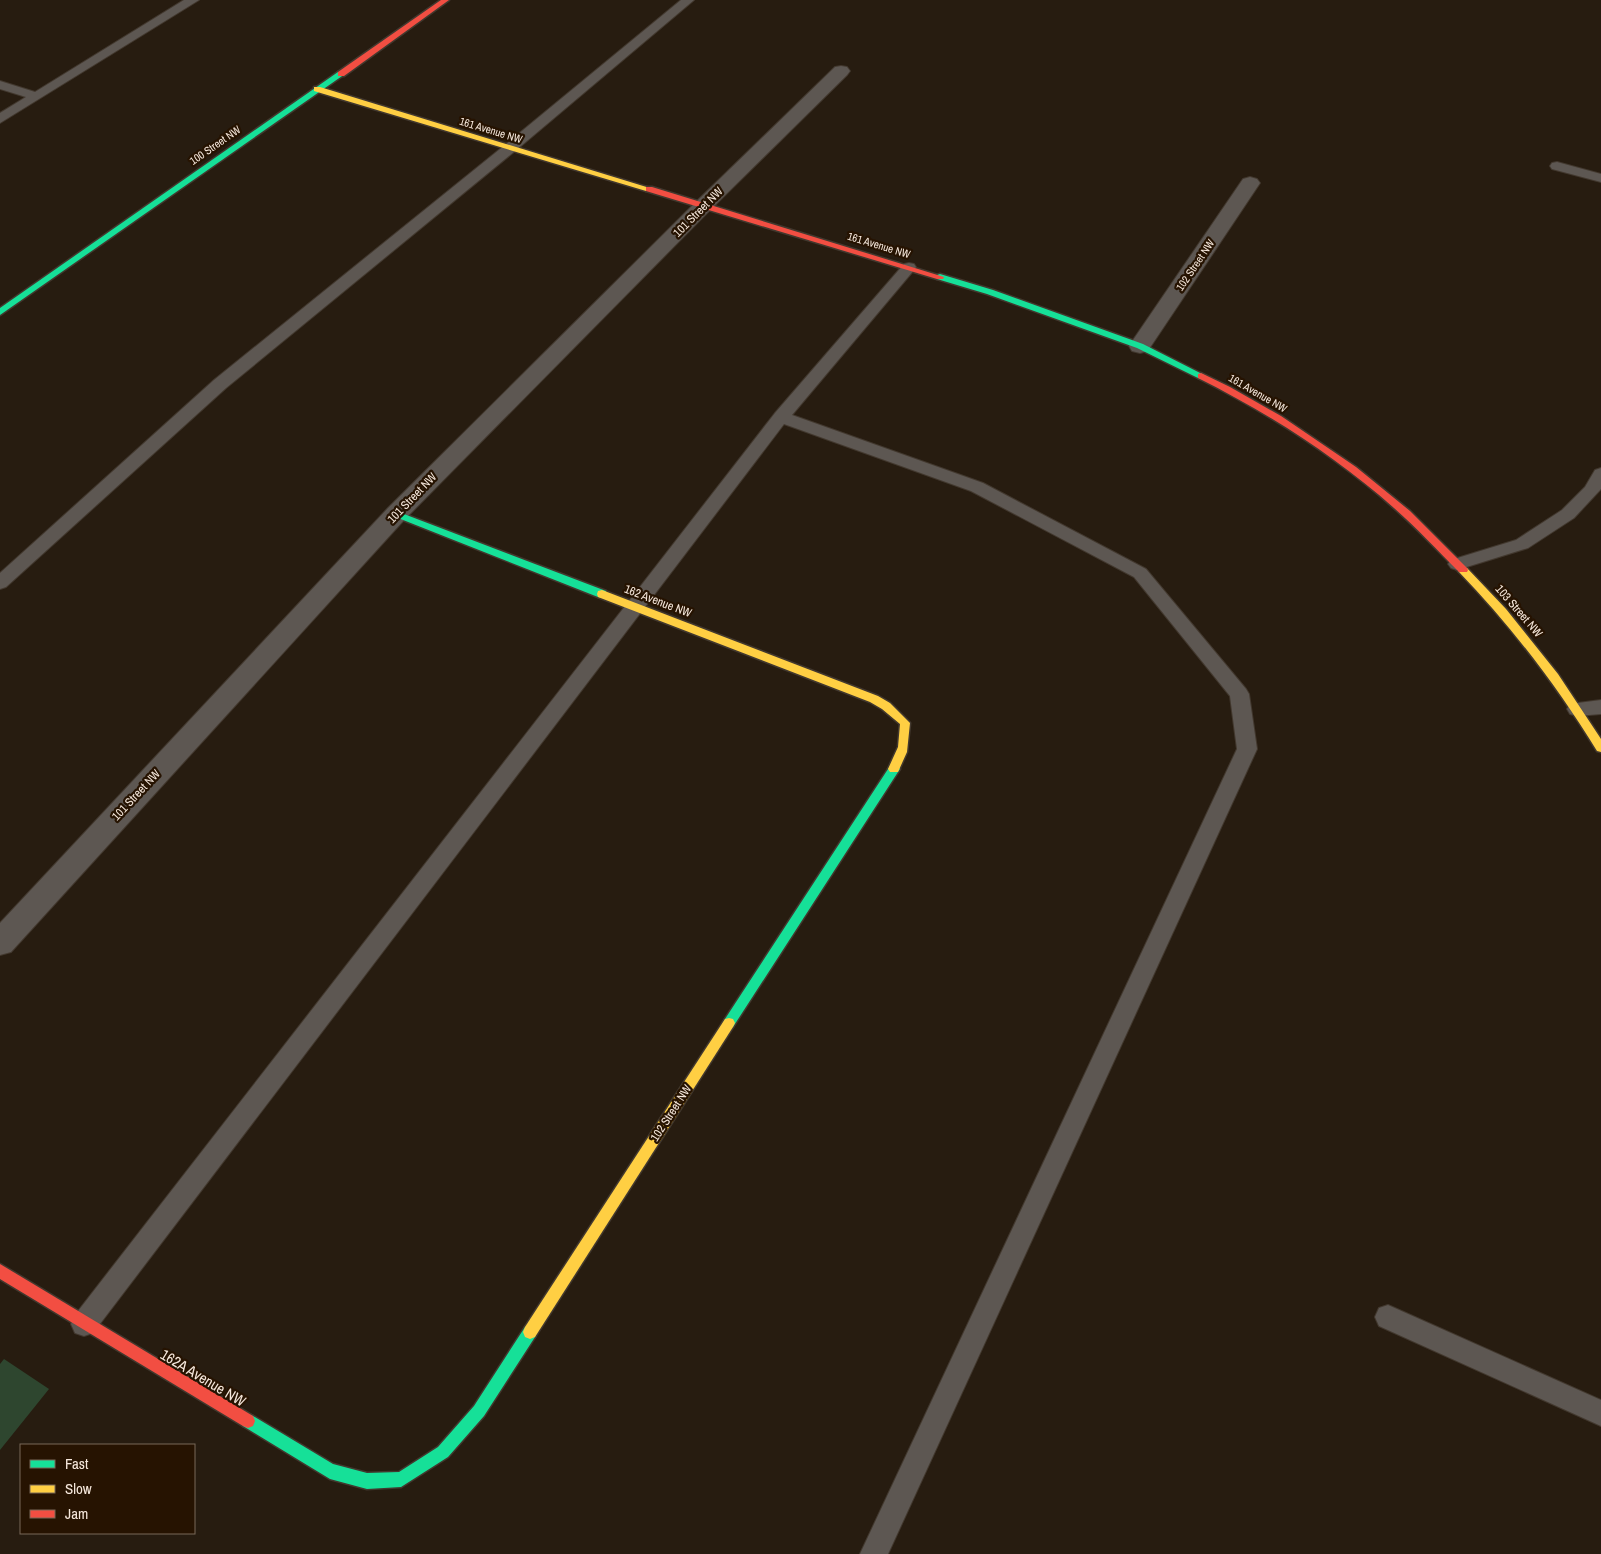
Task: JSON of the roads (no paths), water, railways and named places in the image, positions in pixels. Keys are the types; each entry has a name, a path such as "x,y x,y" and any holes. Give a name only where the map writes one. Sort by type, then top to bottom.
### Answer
{"street":[{"name":"100 Street NW","path":"0,312 446,0"},
{"name":"101 Street NW","path":"0,942 396,514 704,205 841,71"},
{"name":"161 Avenue NW","path":"316,90 909,267 1057,315 1140,346 1212,381 1284,423 1343,463 1398,506"},
{"name":"102 Street NW","path":"1140,346 1250,183"},
{"name":"103 Street NW","path":"1398,506 1496,603 1531,644 1577,709 1601,748"},
{"name":"162 Avenue NW","path":"396,514 874,699 886,706 905,723"},
{"name":"102 Street NW","path":"400,1479 443,1452 479,1411 902,756 905,740 905,723"},
{"name":"162A Avenue NW","path":"0,1271 84,1324 330,1471 367,1481 400,1479"}],"lane":[{"path":"0,119 193,0"},
{"path":"0,583 220,384 510,148 688,0"},
{"path":"0,85 36,96"},
{"path":"1557,166 1601,178"},
{"path":"84,1324 781,417 909,267"},
{"path":"781,417 977,487 1140,574 1239,694 1247,749 874,1554"},
{"path":"1457,564 1522,544 1568,514 1592,490 1601,474"},
{"path":"1577,709 1601,707"},
{"path":"1388,1317 1601,1413"}]}
